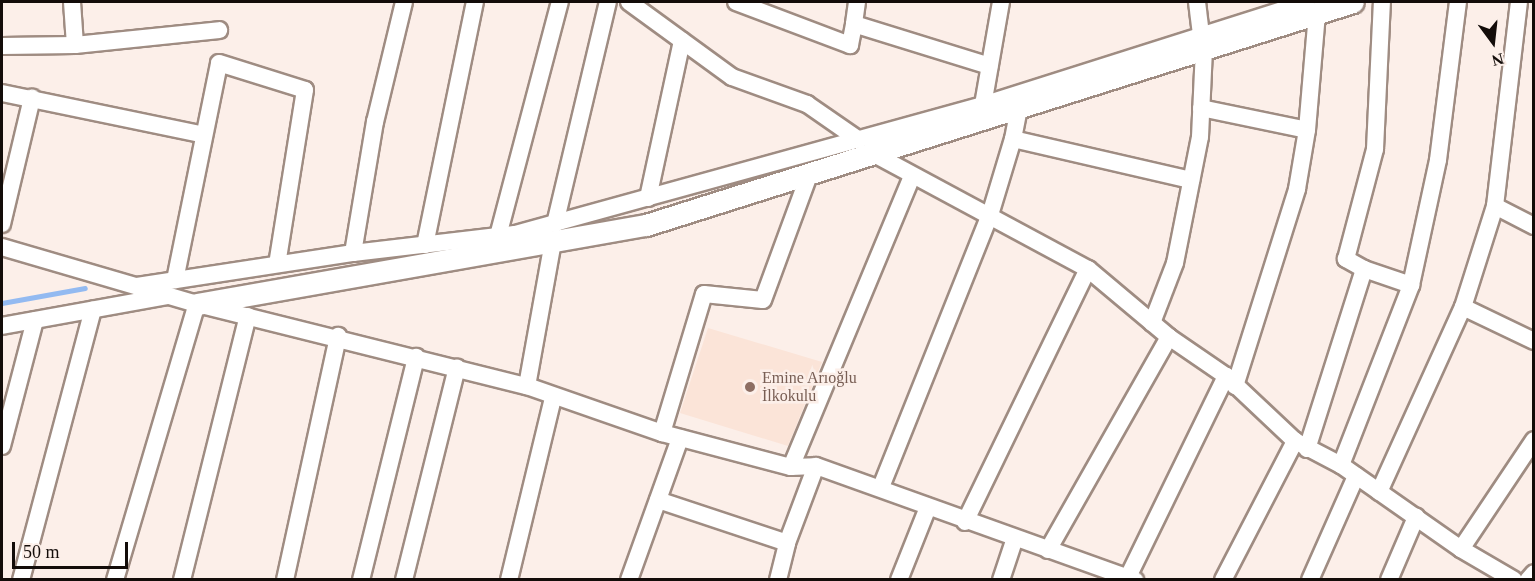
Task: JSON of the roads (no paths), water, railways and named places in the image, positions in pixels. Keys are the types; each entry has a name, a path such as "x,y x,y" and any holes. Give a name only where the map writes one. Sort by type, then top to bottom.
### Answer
{"street":[{"path":"72,2 75,45"},
{"path":"353,253 375,122 404,2"},
{"path":"425,244 475,2"},
{"path":"498,236 560,2"},
{"path":"527,386 554,233 608,2"},
{"path":"629,2 732,77 807,104 859,140"},
{"path":"736,2 850,45 857,2"},
{"path":"984,105 1001,2"},
{"path":"1152,323 1175,263 1191,180 1201,108 1202,43 1197,2"},
{"path":"2,326 93,309 277,264 498,236 646,225 1019,109 1202,43 1312,7 1353,2"},
{"path":"1382,2 1375,149 1346,259 1364,269 1411,285"},
{"path":"1341,465 1411,285 1438,160 1458,2"},
{"path":"1379,492 1463,308 1495,206 1519,2"},
{"path":"2,247 137,286 173,288 198,304 338,336 527,386 553,398 680,438 791,467 816,466 881,487 965,522 1131,578 1230,381 1297,189 1307,130 1312,7"},
{"path":"854,24 990,66"},
{"path":"2,46 75,45 219,30"},
{"path":"648,198 682,41"},
{"path":"198,304 554,233 648,198 1202,43"},
{"path":"173,288 219,63 305,90 277,264"},
{"path":"2,93 204,135"},
{"path":"2,224 32,98"},
{"path":"1201,108 1307,130"},
{"path":"881,487 990,215 1013,139 1019,109"},
{"path":"1013,139 1191,180"},
{"path":"876,155 912,177 990,215 1088,269 1169,337 1230,381 1301,445 1341,465 1461,549 1514,579"},
{"path":"662,433 704,294 763,300 809,175"},
{"path":"791,467 912,177"},
{"path":"1495,206 1533,226"},
{"path":"965,522 1088,269"},
{"path":"1223,579 1301,445 1364,269"},
{"path":"115,579 198,304"},
{"path":"1463,308 1533,341"},
{"path":"21,579 93,309"},
{"path":"182,579 248,316"},
{"path":"2,446 35,320"},
{"path":"285,579 338,336"},
{"path":"1048,550 1169,337"},
{"path":"361,579 416,357"},
{"path":"404,579 457,368"},
{"path":"509,579 553,398"},
{"path":"629,579 680,438"},
{"path":"1461,549 1533,440"},
{"path":"778,579 787,543 816,466"},
{"path":"1310,579 1356,476"},
{"path":"658,500 787,543"},
{"path":"899,579 928,507"},
{"path":"1389,579 1416,517"},
{"path":"1001,579 1015,538"},
{"path":"1528,579 1533,573"}],"waterway":[{"path":"2,303 85,288"}],"place":[{"name":"Emine Arıoğlu İlkokulu","path":"750,387"}]}
